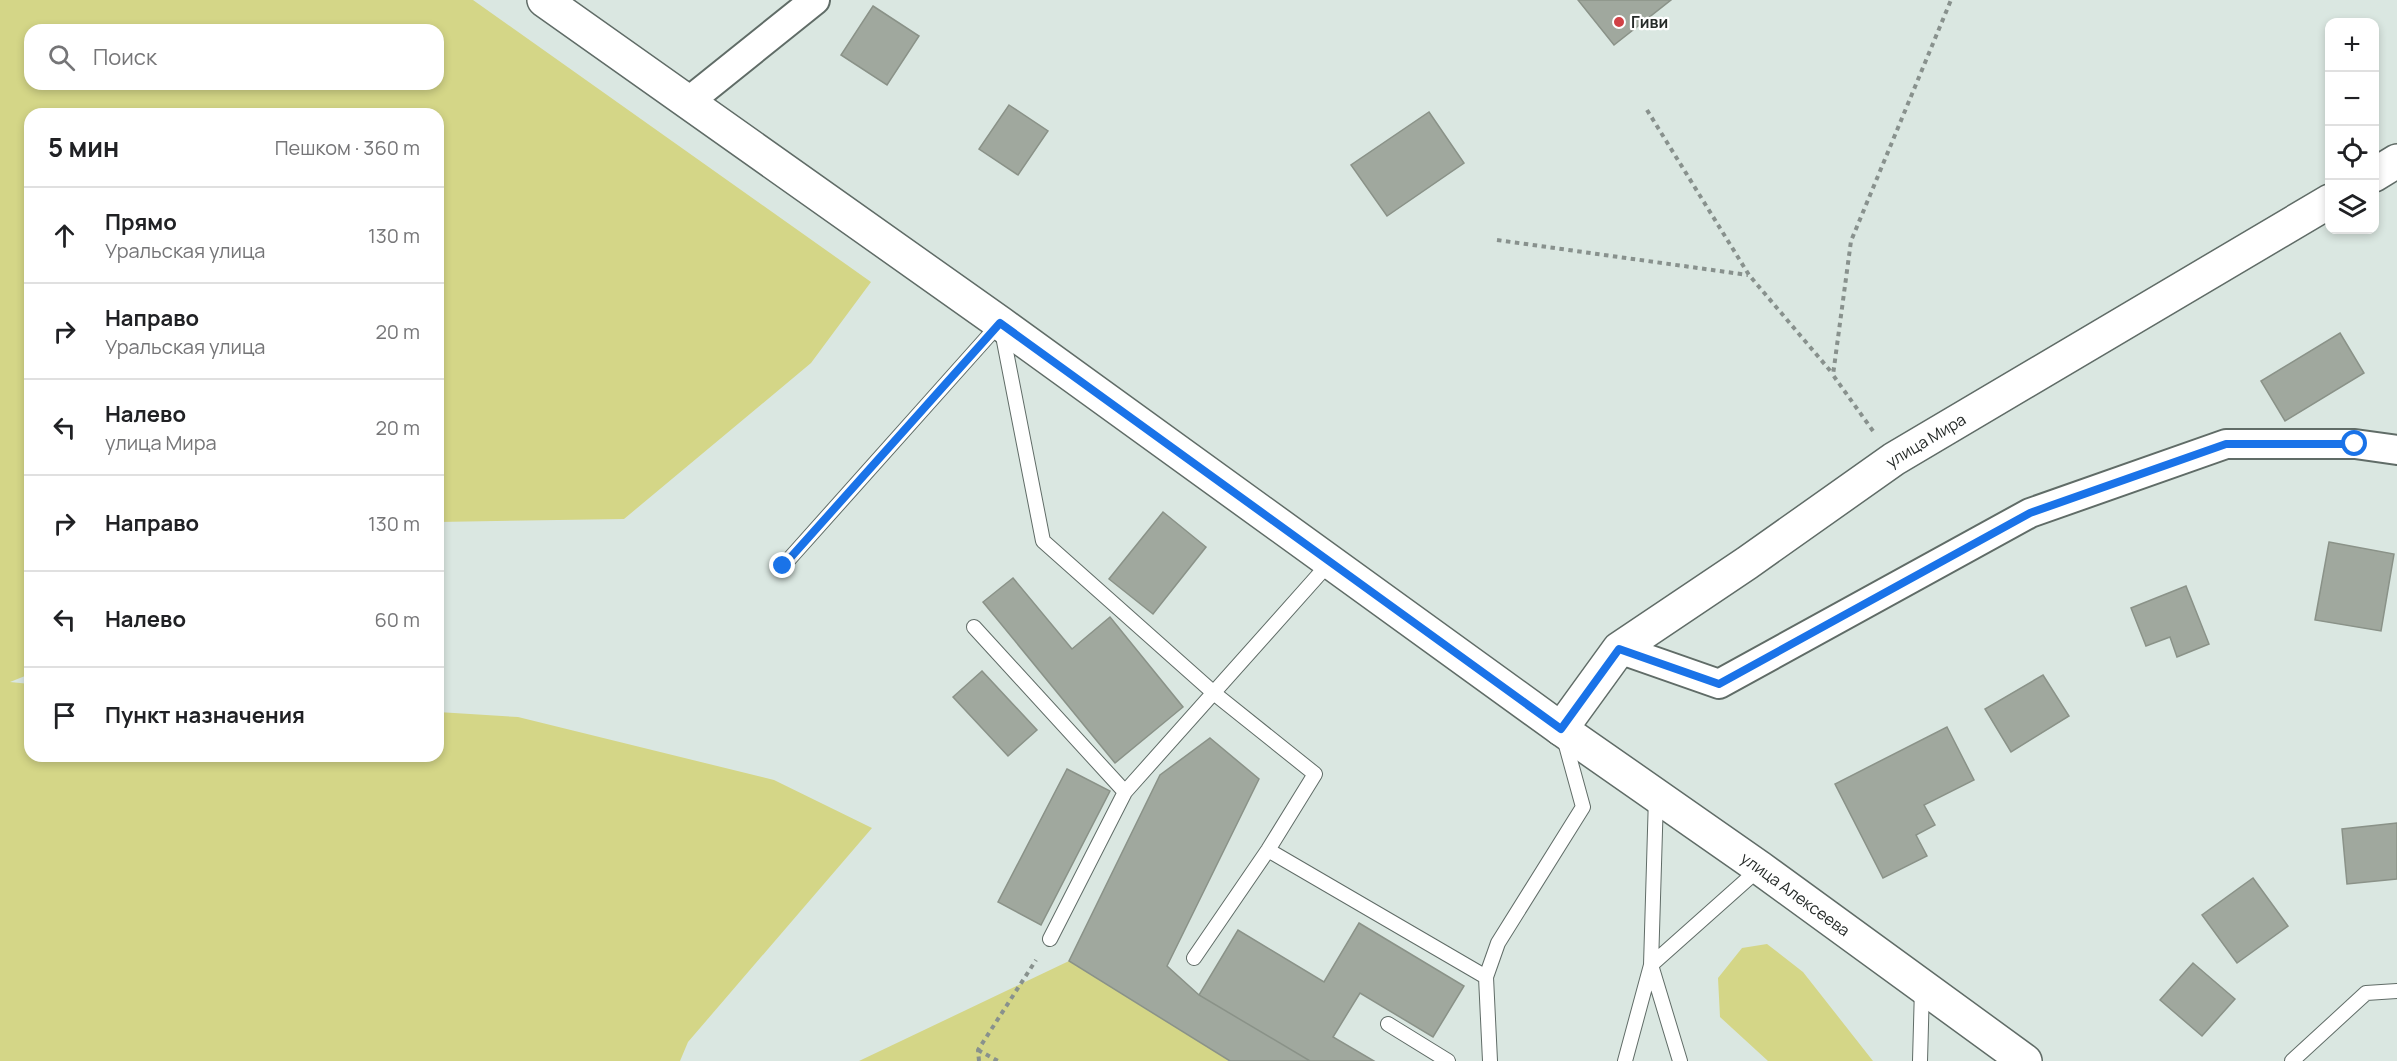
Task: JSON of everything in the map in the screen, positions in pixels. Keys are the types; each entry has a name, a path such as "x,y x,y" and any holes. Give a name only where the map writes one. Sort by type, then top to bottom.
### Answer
{"main road":[{"name":"улица Алексеева","path":"544,0 1000,323 1561,729 1760,868 2023,1061"},
{"path":"2379,172 2397,161"},
{"name":"улица Мира","path":"1561,729 1619,649 1747,563 1894,459 2325,204"}],"street":[{"path":"688,102 815,0"},
{"path":"1619,649 1719,684 2030,513 2226,444 2355,444 2397,450"}],"lane":[{"path":"783,566 1000,323"},
{"path":"1000,323 1043,541 1215,694 1315,774 1268,850 1194,958"},
{"path":"1050,939 1125,792 1215,694 1331,561"},
{"path":"974,627 1125,792"},
{"path":"1490,1061 1486,977 1498,943 1583,807 1561,729"},
{"path":"1625,1061 1651,965 1656,795"},
{"path":"1268,850 1486,977"},
{"path":"1651,965 1760,868"},
{"path":"1651,965 1680,1061"},
{"path":"1920,1061 1922,986"},
{"path":"2292,1061 2366,993 2397,991"},
{"path":"1388,1024 1448,1061"}],"path":[{"path":"1833,375 1851,241 1950,0"},
{"path":"1647,110 1749,275 1833,375 1894,459"},
{"path":"1497,240 1749,275"},
{"path":"979,1061 978,1050 1050,939"},
{"path":"978,1050 998,1061"}],"green space":[{"path":"0,0 473,0 871,282 811,363 624,519 444,522 444,108 24,108 24,676 10,682 24,683 24,762 444,762 444,712 518,717 774,780 872,828 688,1042 680,1061 0,1061"},
{"path":"1767,944 1803,972 1873,1061 1768,1061 1720,1017 1718,978 1742,948"},
{"path":"1069,961 1230,1061 859,1061"}],"building":[{"name":"Гиви","path":"1578,0 1671,0 1614,45"},
{"path":"873,6 919,36 887,85 841,55"},
{"path":"1009,105 1048,131 1018,175 979,149"},
{"path":"1429,112 1464,163 1387,216 1351,165"},
{"path":"2340,333 2364,373 2285,421 2261,381"},
{"path":"1163,512 1206,547 1153,614 1109,579"},
{"path":"2329,542 2394,554 2381,631 2315,620"},
{"path":"1013,578 1072,649 1110,617 1183,707 1115,763 983,602"},
{"path":"2186,586 2209,644 2177,657 2170,637 2146,646 2131,608"},
{"path":"982,671 1037,730 1008,756 953,697"},
{"path":"2043,675 2069,716 2011,752 1985,709"},
{"path":"1947,727 1974,780 1924,805 1935,825 1916,835 1927,856 1883,878 1835,784"},
{"path":"1210,738 1259,779 1167,966 1199,995 1310,1061 1230,1061 1069,961 1160,775"},
{"path":"1067,769 1110,791 1041,925 998,902"},
{"path":"2397,823 2397,879 2347,884 2342,829"},
{"path":"2253,878 2288,926 2237,963 2202,915"},
{"path":"1359,923 1464,986 1433,1037 1360,993 1333,1037 1374,1061 1310,1061 1199,995 1238,930 1324,982"},
{"path":"2193,963 2235,999 2202,1036 2160,1000"}],"place":[{"name":"Гиви","path":"1619,22"}],"route":[{"path":"783,566 1000,323 1561,729 1619,649 1719,684 2030,513 2226,444 2355,444"}]}
